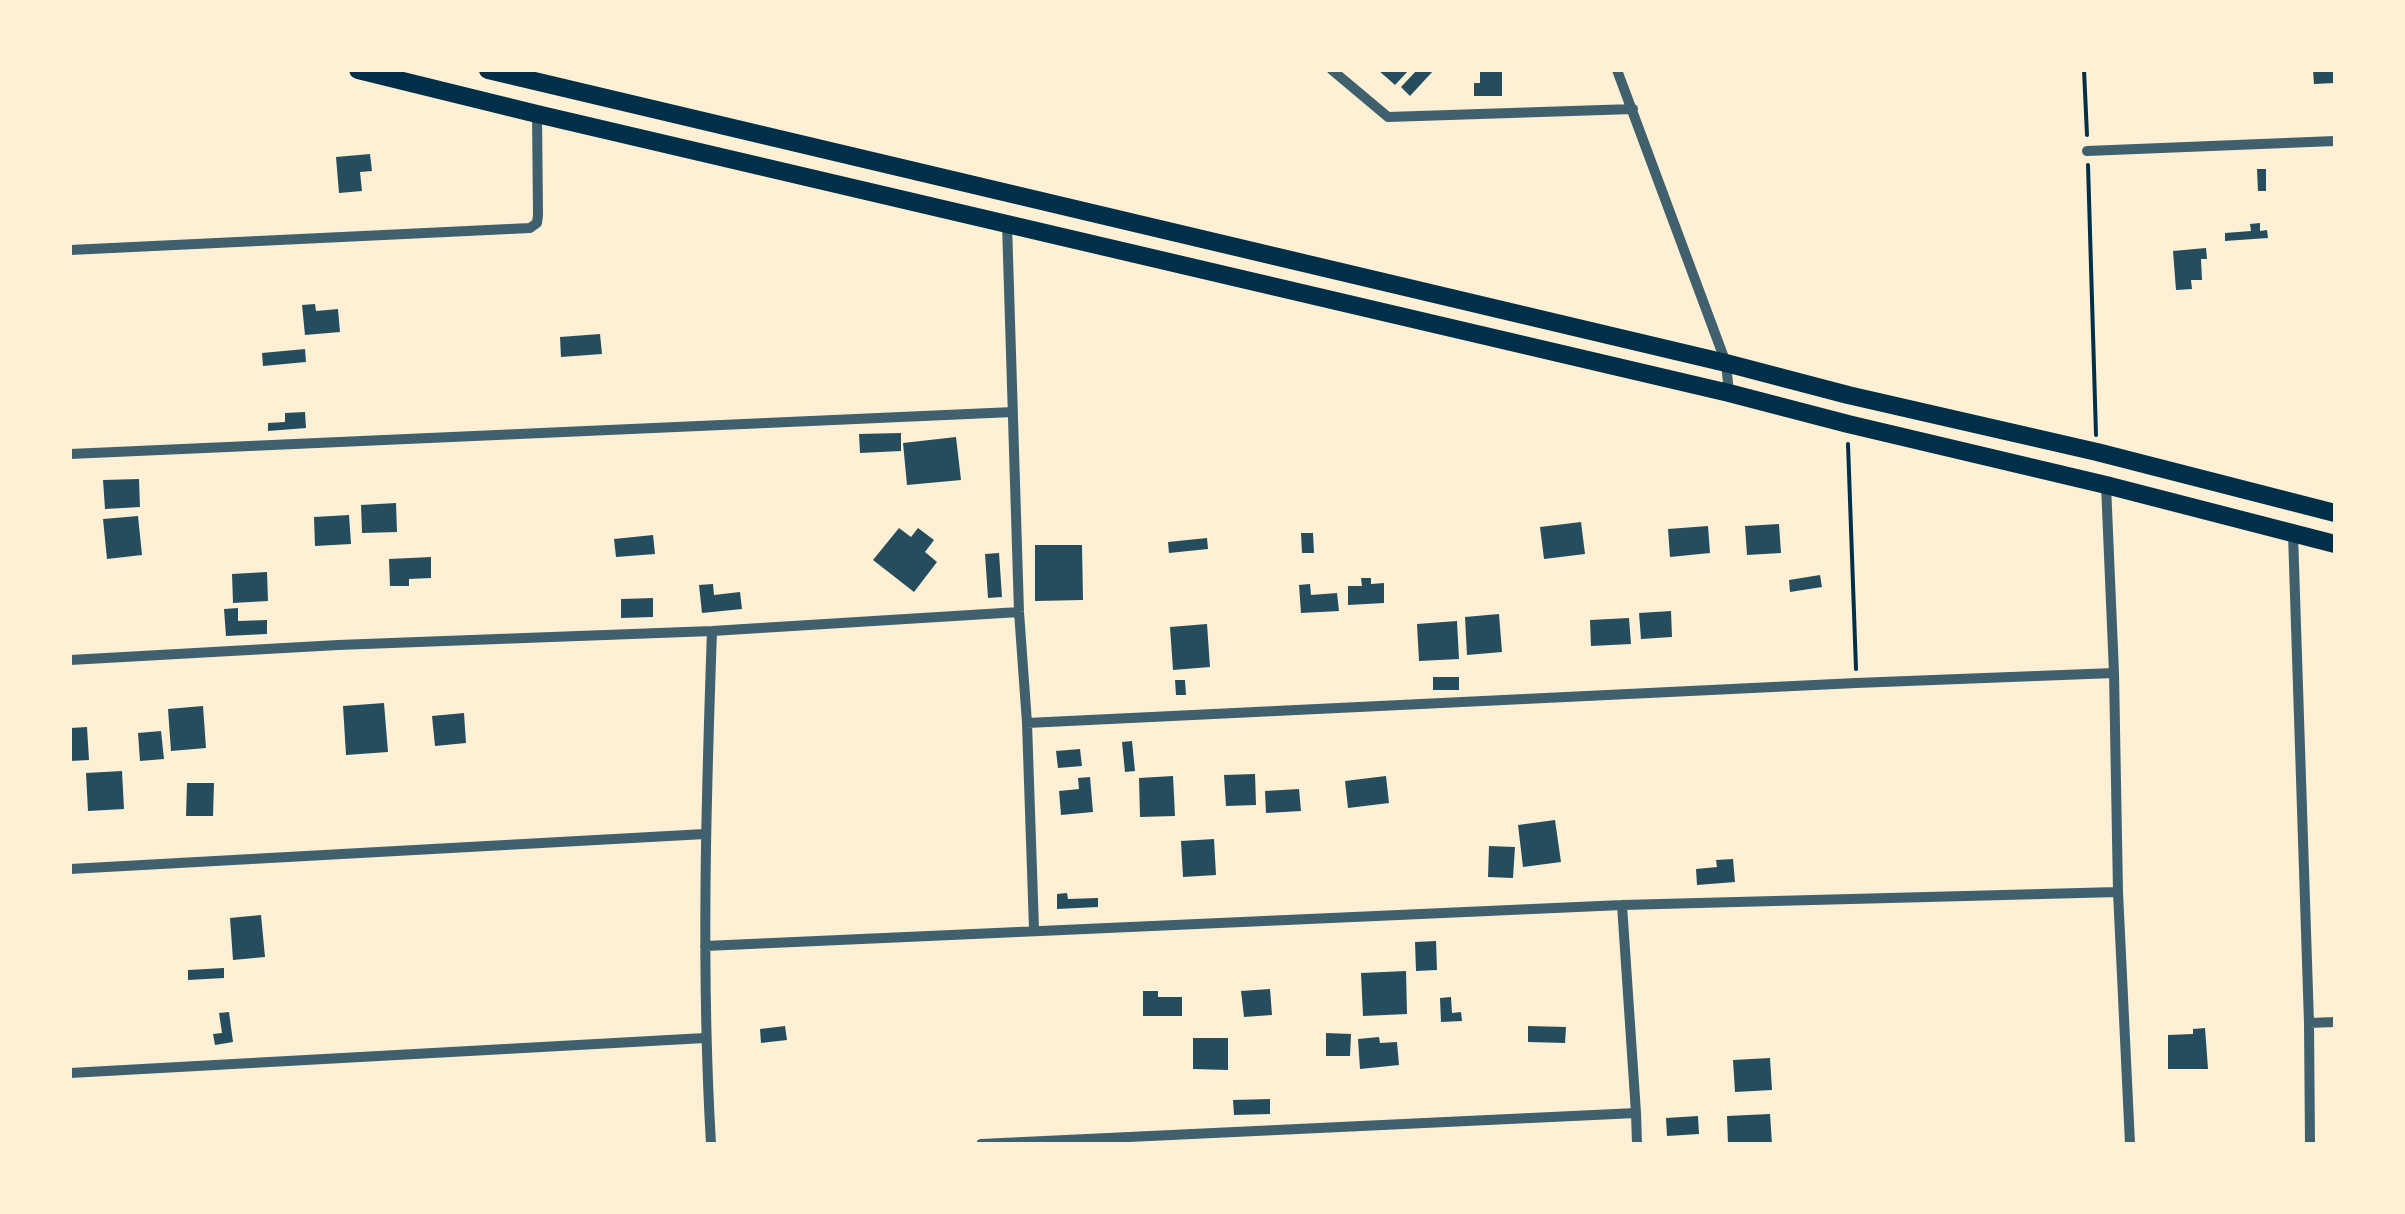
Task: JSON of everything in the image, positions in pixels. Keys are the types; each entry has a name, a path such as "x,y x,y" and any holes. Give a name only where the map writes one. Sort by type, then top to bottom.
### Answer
{"main road":[{"path":"358,70 1729,393 2335,544"},
{"path":"488,70 2097,452 2335,513"}],"street":[{"path":"1332,70 1388,117 1632,109"},
{"path":"1618,70 1726,364 1729,393"},
{"path":"70,250 530,228 537,223 538,215 538,114"},
{"path":"2087,151 2335,140"},
{"path":"1007,224 1034,929"},
{"path":"70,454 1012,412"},
{"path":"2106,485 2130,1144"},
{"path":"2293,534 2310,1023 2310,1144"},
{"path":"70,660 1019,612"},
{"path":"711,1144 705,1038 705,834 712,630"},
{"path":"1028,723 2114,674"},
{"path":"70,869 705,834"},
{"path":"705,946 1622,905 2118,892"},
{"path":"1622,905 1636,1144"},
{"path":"2310,1023 2335,1022"},
{"path":"70,1073 705,1038"},
{"path":"981,1144 1636,1112"}],"path":[{"path":"2084,70 2097,452"},
{"path":"1848,424 1856,683"}],"building":[{"path":"1378,70 1409,70 1395,85"},
{"path":"1417,70 1434,70 1410,96 1401,87"},
{"path":"1480,70 1502,70 1502,96 1474,96"},
{"path":"2313,70 2335,70 2335,83 2314,84"},
{"path":"370,154 372,171 360,172 362,191 339,193 336,157"},
{"path":"2257,169 2266,169 2266,191 2258,191"},
{"path":"2260,223 2260,231 2267,230 2268,238 2225,241 2225,233 2251,231 2250,224"},
{"path":"2206,248 2207,259 2201,259 2202,280 2191,280 2192,289 2176,290 2173,251"},
{"path":"315,304 316,311 338,309 340,332 305,335 302,305"},
{"path":"600,334 602,354 561,357 560,337"},
{"path":"305,349 306,362 263,366 262,353"},
{"path":"305,412 306,428 268,431 268,423 285,422 285,413"},
{"path":"901,433 901,451 860,453 859,434"},
{"path":"956,437 961,480 907,485 903,443"},
{"path":"139,479 140,507 105,509 103,480"},
{"path":"396,503 397,532 362,533 361,505"},
{"path":"349,515 351,544 315,546 314,517"},
{"path":"138,516 142,555 107,559 103,519"},
{"path":"1581,522 1585,554 1544,559 1540,527"},
{"path":"1779,524 1781,553 1747,555 1745,526"},
{"path":"1708,526 1710,553 1670,557 1668,529"},
{"path":"899,528 911,537 918,528 934,540 925,552 937,562 914,592 873,560"},
{"path":"1301,533 1313,533 1314,553 1302,553"},
{"path":"653,535 655,554 616,557 614,539"},
{"path":"1207,538 1208,549 1169,553 1168,542"},
{"path":"1035,545 1082,545 1083,600 1035,601"},
{"path":"999,553 1002,597 988,598 985,554"},
{"path":"431,557 431,578 409,579 409,586 390,586 389,559"},
{"path":"267,572 268,601 233,603 232,574"},
{"path":"1820,575 1822,587 1790,592 1789,580"},
{"path":"1361,578 1371,578 1371,584 1384,583 1384,603 1348,605 1348,586 1362,586"},
{"path":"713,584 714,595 740,592 742,609 702,613 699,585"},
{"path":"1310,584 1311,595 1337,593 1339,611 1301,613 1299,585"},
{"path":"653,598 653,617 621,618 621,599"},
{"path":"238,608 238,621 267,620 267,634 226,636 224,609"},
{"path":"1671,611 1672,637 1641,639 1639,613"},
{"path":"1499,614 1502,652 1467,655 1465,617"},
{"path":"1629,618 1631,644 1591,646 1590,620"},
{"path":"1457,621 1459,659 1419,661 1417,624"},
{"path":"1207,624 1210,667 1173,670 1170,627"},
{"path":"1433,677 1459,677 1459,690 1433,690"},
{"path":"1175,680 1185,680 1186,695 1176,695"},
{"path":"384,703 388,752 346,755 343,706"},
{"path":"203,706 206,748 171,751 168,709"},
{"path":"464,713 466,743 435,746 432,716"},
{"path":"87,727 89,760 70,761 70,728"},
{"path":"161,731 164,759 140,761 138,733"},
{"path":"1132,741 1135,771 1125,772 1122,742"},
{"path":"1080,749 1082,766 1058,768 1056,751"},
{"path":"122,771 124,809 88,811 86,773"},
{"path":"1255,774 1256,805 1226,806 1224,775"},
{"path":"1173,776 1175,816 1140,817 1139,778"},
{"path":"1386,776 1389,803 1348,808 1345,781"},
{"path":"1090,777 1093,812 1061,815 1059,791 1079,789 1078,778"},
{"path":"187,783 214,783 213,816 186,816"},
{"path":"1299,789 1301,811 1266,813 1265,791"},
{"path":"1555,820 1561,862 1523,867 1518,825"},
{"path":"1214,839 1216,875 1183,877 1181,841"},
{"path":"1489,846 1515,847 1513,878 1488,877"},
{"path":"1733,859 1735,882 1697,885 1696,869 1717,867 1716,860"},
{"path":"1067,893 1068,899 1098,898 1098,907 1057,909 1057,894"},
{"path":"261,915 265,957 233,960 230,918"},
{"path":"1436,941 1437,970 1416,971 1415,942"},
{"path":"224,968 224,978 188,980 188,970"},
{"path":"1406,971 1407,1014 1363,1016 1361,973"},
{"path":"1270,989 1272,1015 1244,1017 1241,991"},
{"path":"1143,991 1158,991 1158,997 1182,997 1182,1016 1143,1016"},
{"path":"1451,997 1452,1013 1461,1012 1462,1021 1441,1022 1440,998"},
{"path":"229,1012 233,1042 215,1045 213,1034 222,1033 219,1013"},
{"path":"785,1026 787,1040 761,1043 760,1029"},
{"path":"1528,1026 1566,1027 1565,1043 1528,1042"},
{"path":"2205,1028 2208,1069 2168,1069 2168,1035 2193,1034 2193,1029"},
{"path":"1326,1033 1351,1034 1350,1056 1326,1056"},
{"path":"1379,1037 1380,1043 1397,1042 1399,1065 1360,1069 1358,1039"},
{"path":"1193,1038 1228,1038 1228,1070 1193,1069"},
{"path":"1770,1058 1772,1090 1735,1092 1733,1060"},
{"path":"1270,1099 1270,1114 1234,1115 1233,1100"},
{"path":"1770,1114 1772,1144 1728,1144 1727,1116"},
{"path":"1698,1116 1699,1134 1667,1136 1666,1118"}]}
